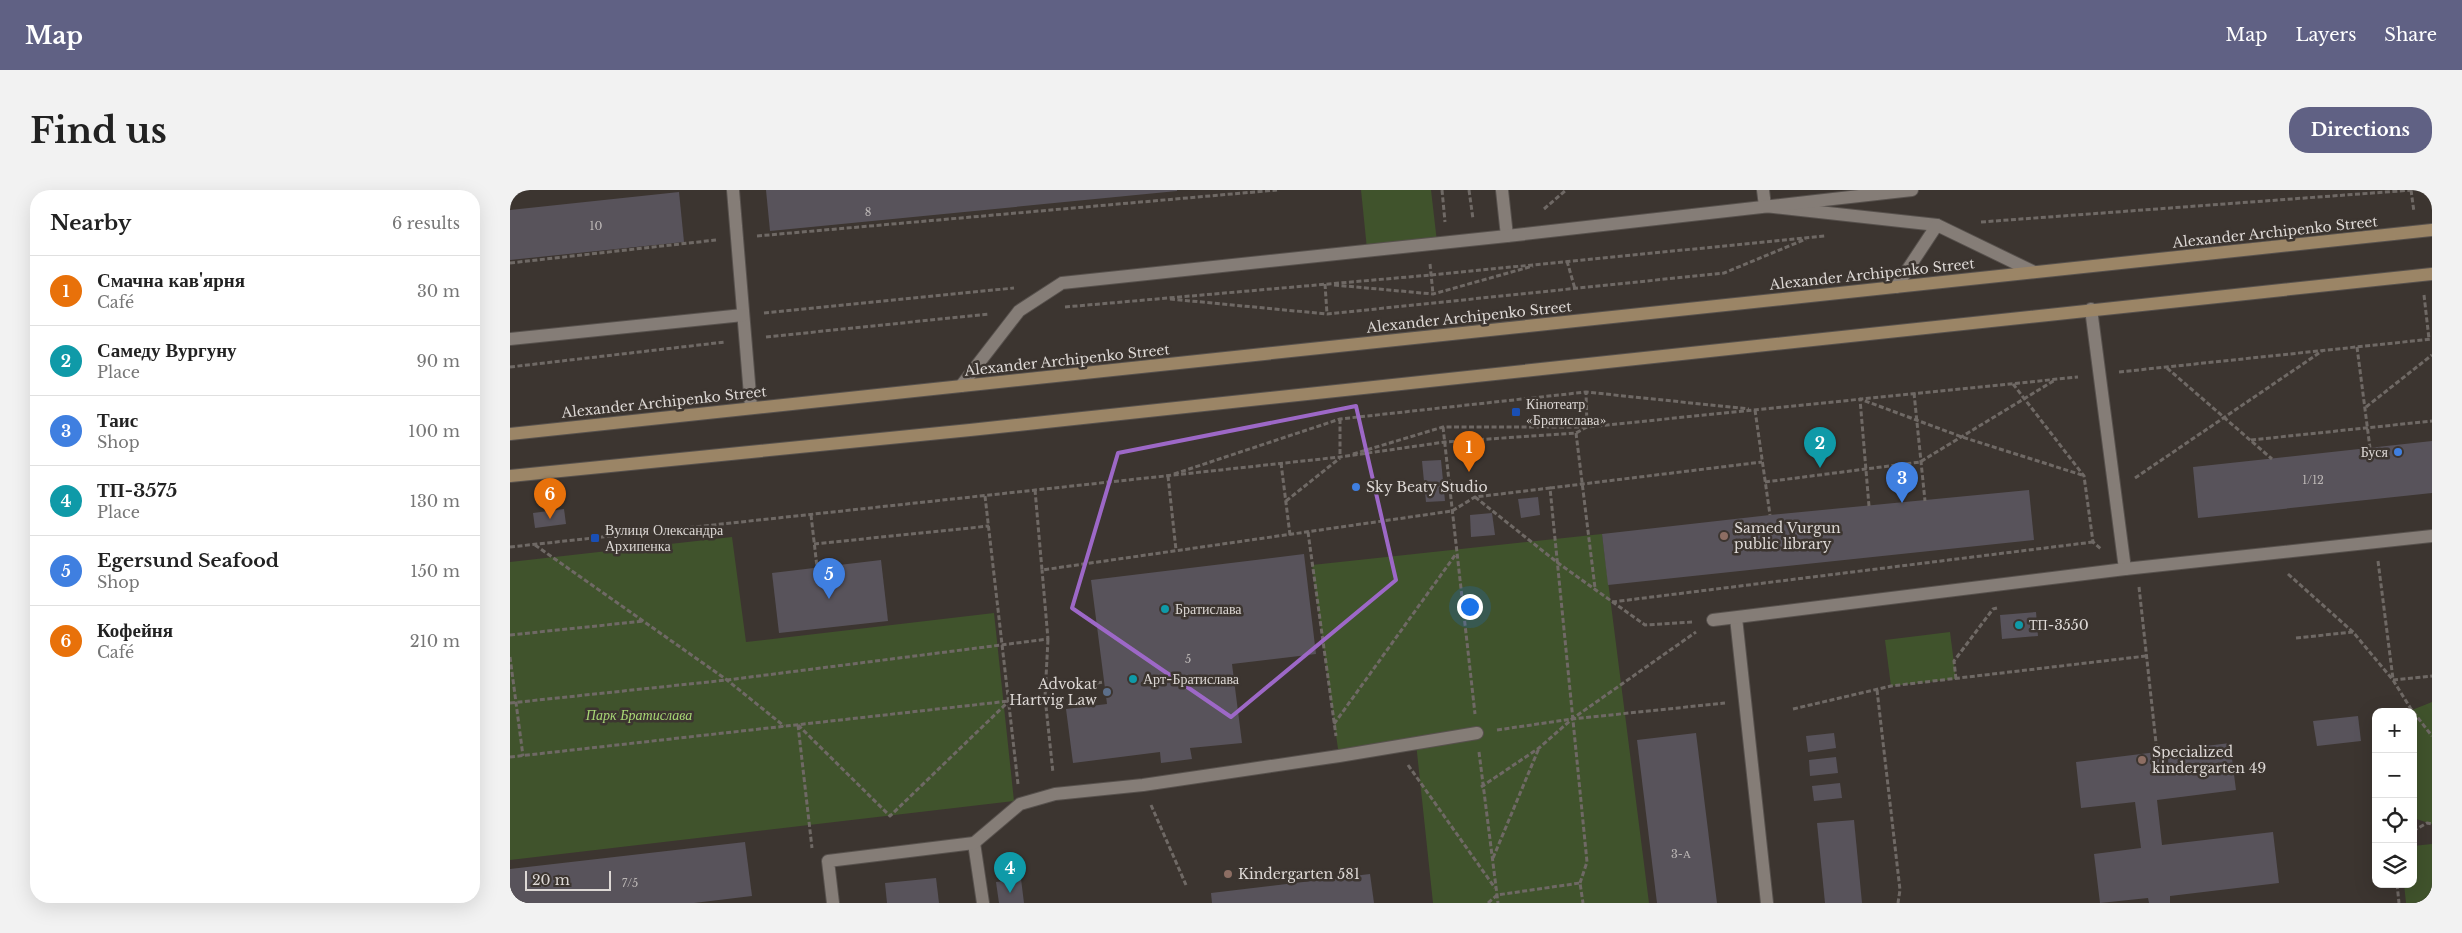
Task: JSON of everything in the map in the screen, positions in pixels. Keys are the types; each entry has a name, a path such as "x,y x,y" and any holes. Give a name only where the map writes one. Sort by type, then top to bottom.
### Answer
{"main road":[{"name":"Alexander Archipenko Street","path":"510,434 2432,230"},
{"path":"510,476 970,430 2432,274"}],"lane":[{"path":"733,190 751,407"},
{"path":"1502,190 1507,236"},
{"path":"1763,190 1765,206"},
{"path":"961,386 1019,311 1062,283 1507,236 1912,190"},
{"path":"1765,206 1937,225 2034,272"},
{"path":"1896,287 1937,225"},
{"path":"2091,309 2125,569"},
{"path":"510,340 743,315"},
{"path":"1713,620 2125,569 2432,536"},
{"path":"1736,618 1767,903"},
{"path":"832,903 828,861 974,843 1020,804 1055,794 1144,785 1477,732"},
{"path":"974,843 983,903"}],"path":[{"path":"510,263 737,238 1277,190"},
{"path":"1470,190 1473,225"},
{"path":"1550,205 1566,190"},
{"path":"1976,222 2413,190"},
{"path":"1057,307 1431,275 1829,236"},
{"path":"1162,298 1327,314 1724,274 1809,238"},
{"path":"1568,261 1575,289"},
{"path":"1324,284 1433,294 1542,264"},
{"path":"1431,275 1433,294"},
{"path":"1324,284 1327,314"},
{"path":"743,315 1023,287"},
{"path":"510,367 1019,311"},
{"path":"1286,501 1340,457 1443,427 1587,426 2100,375 2432,339"},
{"path":"2357,347 2370,448"},
{"path":"2114,492 2223,416 2323,351"},
{"path":"2366,407 2432,355"},
{"path":"2166,367 2272,459"},
{"path":"1765,482 1920,462 2057,379"},
{"path":"2012,384 2026,399 2084,476 2092,542 2125,569 2140,588 2157,752"},
{"path":"1167,476 1340,419 1586,392 1756,410"},
{"path":"1586,392 1587,426"},
{"path":"1914,393 1925,501"},
{"path":"1860,399 1962,437 2084,476"},
{"path":"1860,399 1869,506"},
{"path":"1756,410 1770,515"},
{"path":"1340,419 1340,457"},
{"path":"2251,440 2432,421"},
{"path":"510,547 1281,464 1445,442 1576,433 1587,426"},
{"path":"1443,427 1482,786 1498,903"},
{"path":"1576,433 1595,589"},
{"path":"1042,570 1452,510 1475,497 1762,462"},
{"path":"1281,464 1290,535"},
{"path":"1167,476 1176,550"},
{"path":"1550,488 1587,862 1580,883 1583,903"},
{"path":"1035,490 1048,640 1044,697 1055,794"},
{"path":"985,496 1020,804"},
{"path":"1475,497 1558,563 1645,625 1713,620"},
{"path":"811,515 817,567"},
{"path":"814,544 989,526"},
{"path":"1308,532 1334,724 1456,554"},
{"path":"1612,602 2092,542"},
{"path":"2376,543 2394,680"},
{"path":"534,545 727,680 784,726"},
{"path":"2290,574 2353,632 2394,680 2411,709 2432,736"},
{"path":"2130,590 2140,588"},
{"path":"1956,679 1954,661 1993,609 2003,608"},
{"path":"1482,786 1539,748 1572,719 1713,620"},
{"path":"510,635 644,621"},
{"path":"2296,638 2353,632"},
{"path":"510,703 727,680 1048,640"},
{"path":"1792,709 1877,690 2146,656"},
{"path":"510,657 523,756"},
{"path":"2394,680 2432,676"},
{"path":"1045,690 1104,682"},
{"path":"1877,690 1900,890 1898,903"},
{"path":"510,758 1044,697"},
{"path":"798,725 890,816 1008,701"},
{"path":"1477,732 1572,719 1745,701"},
{"path":"798,725 813,854"},
{"path":"1395,746 1434,805 1496,889"},
{"path":"1492,858 1539,748"},
{"path":"1144,785 1160,828 1186,884"},
{"path":"2417,828 2427,822 2432,824"},
{"path":"1488,903 1497,895 1580,883"},
{"path":"2397,888 2399,903"}],"highlighted area":[{"path":"1356,406 1396,580 1231,717 1072,608 1118,453"}],"green space":[{"path":"1361,190 1431,190 1437,242 1367,249"},
{"path":"1602,534 1649,903 1433,903 1416,743 1339,756 1312,565"},
{"name":"Парк Братислава","path":"732,537 746,642 994,613 1014,801 510,860 510,562"},
{"path":"1950,632 1956,679 1891,686 1885,640"},
{"path":"2432,702 2432,824 2417,819 2417,708"},
{"path":"2432,844 2432,903 2406,903 2404,888 2417,888 2417,846"}],"building":[{"path":"766,190 1177,190 1177,191 770,231"},
{"path":"679,192 684,242 510,260 510,210"},
{"path":"2432,441 2432,493 2198,518 2193,467"},
{"path":"1441,460 1445,501 1426,502 1422,461"},
{"path":"2029,490 2034,540 1608,585 1602,534 1770,515"},
{"path":"1538,497 1540,515 1521,518 1518,499"},
{"path":"564,509 566,524 535,528 533,513"},
{"path":"1492,513 1495,535 1471,537 1470,515"},
{"path":"1304,554 1316,654 1232,664 1242,743 1190,748 1192,759 1161,763 1160,752 1073,763 1066,709 1107,704 1091,580"},
{"path":"881,560 888,621 779,633 772,573"},
{"name":"ТП-3550","path":"2036,612 2038,636 2002,639 2000,615"},
{"path":"2358,716 2361,741 2317,746 2313,721"},
{"path":"1696,733 1717,903 1657,903 1637,740"},
{"path":"1834,733 1836,748 1808,752 1806,736"},
{"path":"2230,743 2236,790 2157,800 2162,845 2273,832 2279,883 2170,896 2170,903 2149,903 2148,898 2100,903 2094,854 2141,848 2135,802 2081,808 2076,762"},
{"path":"1836,757 1838,773 1810,776 1809,760"},
{"path":"1840,783 1842,798 1814,801 1812,786"},
{"path":"1854,820 1862,903 1825,903 1817,823"},
{"path":"745,842 752,896 694,903 510,903 510,869"},
{"path":"1370,874 1374,903 1212,903 1211,893"},
{"path":"936,878 939,903 887,903 885,883"},
{"path":"1021,879 1024,903 999,903 996,882"}],"place":[{"name":"Кінотеатр «Братислава»","path":"1516,412"},
{"name":"Буся","path":"2398,452"},
{"name":"Самеду Вургуну","path":"1820,468"},
{"name":"Смачна кав'ярня","path":"1469,472"},
{"name":"Sky Beaty Studio","path":"1356,487"},
{"name":"Таис","path":"1902,503"},
{"name":"Кофейня","path":"550,519"},
{"name":"Samed Vurgun public library","path":"1724,536"},
{"name":"Вулиця Олександра Архипенка","path":"595,538"},
{"name":"Egersund Seafood","path":"829,599"},
{"name":"Братислава","path":"1165,609"},
{"name":"ТП-3550","path":"2019,625"},
{"name":"Арт-Братислава","path":"1133,679"},
{"name":"Advokat Hartvig Law","path":"1107,692"},
{"name":"Specialized kindergarten 49","path":"2142,760"},
{"name":"Kindergarten 581","path":"1228,874"},
{"name":"ТП-3575","path":"1010,893"}]}
